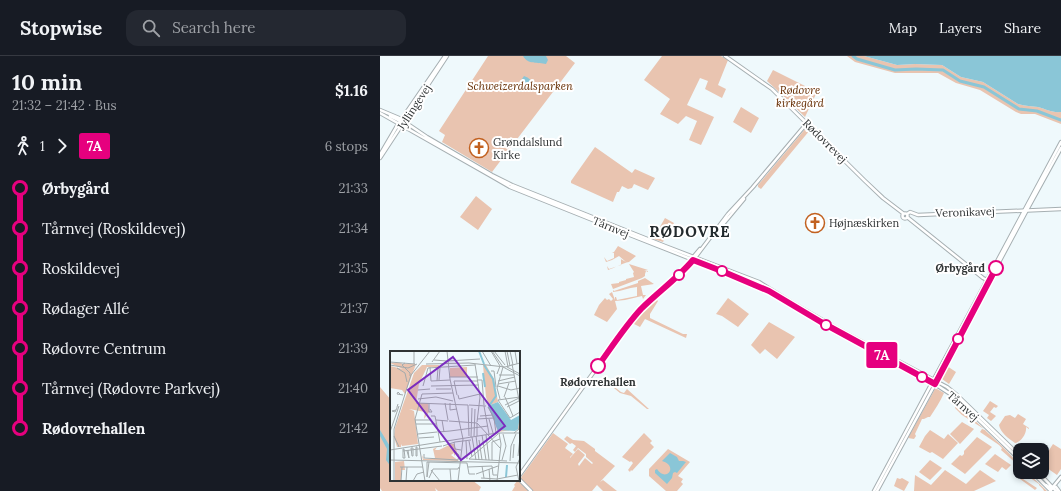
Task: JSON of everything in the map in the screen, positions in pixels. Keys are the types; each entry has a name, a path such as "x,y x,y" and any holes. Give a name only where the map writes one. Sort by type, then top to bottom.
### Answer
{"street":[{"name":"Jyllingevej","path":"380,154 446,56"},
{"name":"Rødovrevej","path":"725,56 772,89 883,198 989,280"},
{"name":"Tårnvej","path":"380,112 401,122"},
{"name":"Tårnvej","path":"380,112 401,122 510,187 693,258 760,282 838,329 952,391 1013,449"},
{"name":"Jyllingevej","path":"380,158 401,122"},
{"path":"520,475 629,323 641,309 682,272 807,123"},
{"path":"874,491 989,280 1061,142"},
{"path":"1026,210 1061,148"},
{"name":"Veronikavej","path":"906,215 910,212 918,214 1061,209"},
{"name":"Tårnvej","path":"934,381 954,397 1013,453"},
{"path":"877,491 934,381"},
{"path":"1039,479 1054,489"},
{"path":"1045,479 1054,489"},
{"path":"1054,489 1060,479"},
{"path":"520,480 531,491"}],"green space":[{"name":"Schweizerdalsparken","path":"488,56 566,56 575,63 492,172 442,142 445,135 439,131"},
{"path":"662,56 721,56 728,60 718,85 726,89 722,98 705,89 708,81 700,78 687,105 714,117 701,145 689,140 697,121 686,116 678,124 660,114 670,99 644,80"},
{"path":"847,56 864,56 897,65 942,65 961,77 983,82 1018,104 1038,107 1049,111 1061,112 1061,124 1035,114 1021,114 1016,112 980,90 956,83 938,73 895,73 855,62"},
{"name":"Rødovre kirkegård","path":"773,70 817,92 805,117 767,81"},
{"path":"741,107 759,118 751,133 733,122"},
{"path":"806,128 810,130 761,189 758,187 758,185"},
{"path":"595,147 632,173 635,169 655,178 648,190 634,184 632,188 628,189 622,186 619,192 617,192 613,202 571,183"},
{"path":"476,196 492,209 478,230 460,217"},
{"path":"665,218 674,223 663,242 653,239"},
{"path":"618,246 636,256 629,262 621,264 621,259 626,262 619,256 606,262 604,257 607,261 614,258 614,253 612,252 614,252"},
{"path":"629,264 648,270 644,271 646,271 645,276 613,289 611,284 619,283 634,277 634,272"},
{"path":"645,278 654,284 641,286 643,295 646,295 643,299 642,296 615,301 617,309 607,322 594,315 599,305 605,298 611,301 613,299 609,294 612,292 615,300 615,297 617,300 637,296 637,287 613,292 613,290 614,291 638,283 638,281"},
{"path":"728,298 749,314 738,327 722,316 716,314"},
{"path":"656,299 658,301 650,314 650,318 683,334 687,334 686,338 645,319 640,327 632,323"},
{"path":"769,322 795,337 777,359 765,349 760,354 751,345"},
{"path":"947,366 956,372 949,384 942,379"},
{"path":"603,379 621,392 624,393 627,389 649,409 631,396 620,393"},
{"path":"380,387 390,399 390,481 473,481 481,487 479,491 438,491 435,488 436,491 382,491 380,488"},
{"path":"935,389 944,393 941,399 930,417 922,419 914,439 908,438"},
{"path":"990,401 998,406 996,408 994,407 990,412 996,416 991,421 987,418 989,415 983,411"},
{"path":"956,403 984,429 962,415 955,408"},
{"path":"1018,414 1026,419 1023,424 1029,429 1026,427 1026,432 1023,437 1015,443 1003,433 999,425 1005,416 1010,415 1015,418"},
{"path":"962,422 974,429 960,444 950,434"},
{"path":"982,429 985,430 1003,447 1013,458 1013,461 1001,450 1002,448 999,445 980,432"},
{"path":"930,430 944,439 948,434 958,443 943,459 932,452 930,453 919,447"},
{"path":"553,433 568,444 565,448 573,454 570,458 578,449 585,455 578,464 579,466 585,458 592,464 593,463 586,457 586,454 578,448 575,452 573,450 576,446 572,443 570,444 564,439 567,436 573,440 584,441 615,466 600,482 603,480 617,491 603,491 597,485 592,491 512,491 515,486 514,485 517,481 520,481"},
{"path":"644,433 652,441 650,443 654,447 630,472 628,470 633,463 622,457"},
{"path":"977,437 992,447 965,474 951,464 960,455 962,456 964,454 964,451"},
{"path":"1053,444 1061,449 1061,469 1057,475 1049,469 1049,450"},
{"path":"668,449 690,462 678,476 683,479 681,482 683,484 677,491 666,491 649,476 649,469"},
{"path":"995,454 1011,465 1006,470 1002,467 998,472 985,464"},
{"path":"930,460 942,468 930,480 919,472"},
{"path":"945,470 966,484 980,470 996,481 974,491 914,491 915,475 931,485"},
{"path":"897,478 902,478 909,482 904,491 894,486"},
{"path":"1020,479 1023,479 1037,488 1035,490"},
{"path":"1032,479 1034,479 1047,491 1044,491 1039,484"}],"water":[{"path":"523,56 546,56 548,60 546,64 533,63 525,59"},
{"path":"864,56 1061,56 1061,112 1049,111 1038,107 1018,104 983,82 961,77 942,65 897,65"},
{"path":"524,76 530,79 532,83 521,92 516,88"},
{"path":"380,430 390,446 390,466 386,460 387,449 380,436"},
{"path":"670,453 677,457 679,461 686,462 677,473 673,473 672,478 667,484 655,473 655,470 657,469 660,473 664,474 669,472 670,466 662,461"}],"waterway":[{"path":"853,56 857,59 895,70 943,70 960,81 984,87 1019,109 1037,111 1061,120"}],"bus line":[{"name":"7A","path":"598,366 641,309 676,278 693,260 769,291 821,322 935,384 996,268"}],"place":[{"name":"Grøndalslund Kirke","path":"479,148"},
{"name":"Højnæskirken","path":"815,223"},
{"name":"Ørbygård","path":"996,268"},
{"name":"Rødovrehallen","path":"598,366"}],"district":[{"name":"RØDOVRE","path":"690,231"}]}
